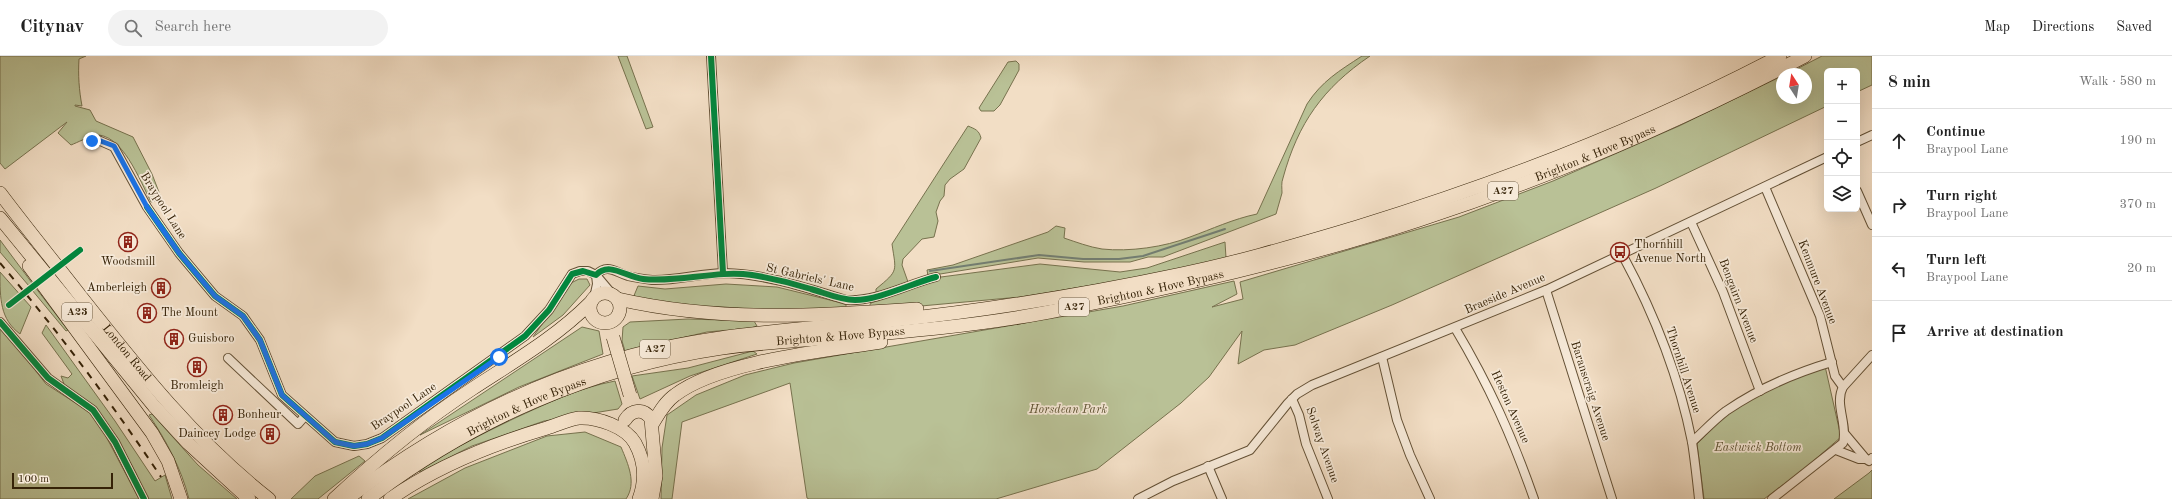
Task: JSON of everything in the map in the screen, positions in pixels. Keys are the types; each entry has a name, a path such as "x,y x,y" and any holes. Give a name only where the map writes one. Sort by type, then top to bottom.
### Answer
{"highway":[{"name":"Brighton & Hove Bypass","path":"340,498 409,454 476,415 511,398 609,361 651,350 725,336 896,320 997,306 1182,274 1297,245 1414,209 1520,172 1623,131 1735,80 1780,56"},
{"name":"Brighton & Hove Bypass","path":"368,499 415,465 486,423 565,389 605,375 647,363 720,349 963,325 1043,313 1185,285 1299,256 1419,220 1524,183 1628,141 1740,90 1805,56"},
{"name":"London Road","path":"0,193 142,373 197,433 243,478 269,499"},
{"name":"London Road","path":"0,218 154,406 188,443 249,499"},
{"path":"0,223 8,238 152,432 168,461 181,499"},
{"path":"609,322 620,312 615,297 602,293 592,300 592,317 609,322 613,329 613,337 630,395 628,430 641,455 644,466 639,499"},
{"name":"A27","path":"615,297 695,313 754,316 814,316 997,306"},
{"name":"A27","path":"340,498 400,442 472,389 548,340 592,300"},
{"name":"A27","path":"650,423 676,394 705,380 730,371 762,362 904,338 963,325"},
{"path":"630,395 650,423 656,476 652,499"},
{"path":"628,430 633,412 641,411 650,423"},
{"path":"390,499 461,460 499,444 579,418 628,430 641,440 650,423"},
{"path":"562,423 588,424 616,434 628,445 643,476"}],"street":[{"path":"711,56 724,273"},
{"path":"1860,141 1872,135"},
{"name":"Braypool Lane","path":"92,141 98,140 114,146 147,207 172,244 215,296 243,316 260,340 282,395 335,442 354,446 367,444 382,438 526,336 549,310 572,274 583,271 596,276"},
{"name":"Braeside Avenue","path":"1138,499 1172,481 1253,447 1292,399 1312,385 1546,290 1824,157"},
{"name":"Kenmure Avenue","path":"1765,186 1820,316 1835,376 1842,387"},
{"path":"1860,198 1872,225"},
{"name":"Bengairn Avenue","path":"1691,222 1723,292 1760,391"},
{"name":"Thornhill Avenue","path":"1622,254 1640,287 1666,351 1679,390 1692,442 1699,499"},
{"name":"St Gabriels' Lane","path":"596,276 601,270 611,268 629,276 655,280 724,273 765,278 846,300 868,298 936,277"},
{"path":"596,276 615,297"},
{"path":"592,300 597,284 596,276"},
{"name":"Baranscraig Avenue","path":"1546,290 1612,499"},
{"path":"0,322 48,378 93,410 115,442 144,499"},
{"name":"Heston Avenue","path":"1455,328 1479,368 1499,408 1534,499"},
{"path":"1772,499 1843,443 1845,434 1839,393 1842,387 1872,355"},
{"path":"1382,357 1396,420 1430,499"},
{"path":"228,358 298,424 306,416"},
{"path":"1692,442 1725,412 1760,391 1802,371 1832,362"},
{"name":"Solway Avenue","path":"1292,399 1299,415 1306,444 1328,499"},
{"path":"1845,434 1869,458"},
{"path":"1836,450 1859,459 1869,458"},
{"path":"1208,466 1222,499"}],"green space":[{"path":"0,56 86,56 79,59 79,82 82,106 75,106 90,110 96,121 133,137 152,174 162,200 151,202 136,171 121,149 113,141 104,136 94,135 71,145 58,133 67,122 5,169 0,163"},
{"path":"618,56 627,56 653,127 646,129"},
{"path":"1362,56 1370,56 1353,68 1326,94 1314,108 1296,140 1282,180 1282,193 1276,214 1163,257 1148,257 1130,262 1084,262 1038,258 928,276 927,270 953,265 1048,232 1056,226 1065,228 1064,238 1087,246 1102,249 1124,250 1170,244 1231,221 1257,214 1307,104 1325,83 1338,72"},
{"name":"Horsdean Park","path":"1822,56 1872,56 1872,85 1860,91 1860,68 1824,68 1824,107 1656,188 1392,305 1295,345 1264,350 1238,364 1242,331 1209,377 1181,403 1097,469 996,499 809,499 807,498 790,383 682,422 672,499 661,499 662,448 667,415 696,395 745,375 794,363 1123,306 1234,281 1237,294 1212,307 1243,299 1240,282 1459,217 1553,181 1679,126 1776,79 1776,104 1812,104 1812,68 1799,68"},
{"path":"1016,61 1019,64 1019,70 1000,105 994,111 981,111 979,108 1008,62"},
{"path":"968,126 978,131 981,138 964,169 950,179 945,185 944,196 940,201 936,212 938,221 934,237 922,239 903,259 902,265 908,282 876,293 876,289 889,278 894,270 895,266 892,244"},
{"path":"0,240 32,283 29,286 0,252"},
{"path":"1225,242 1226,258 1154,275 1020,297 866,311 871,303 941,277 1040,264 1120,272 1147,268"},
{"path":"0,272 31,307 20,334 8,322 2,308"},
{"path":"579,279 587,279 590,285 563,315 533,337 571,283"},
{"path":"726,284 777,287 846,304 846,310 740,309 687,305 633,298 638,286 665,289"},
{"path":"35,287 68,330 66,331 32,290"},
{"path":"688,319 754,321 757,326 751,328 707,332 625,351 622,341 623,327 630,322"},
{"path":"0,325 46,384 91,413 100,425 139,499 0,499"},
{"path":"46,325 115,421 155,481 165,475 172,499 147,499 136,473 123,450 64,384 61,376 68,378 72,374 42,333"},
{"path":"582,327 599,331 603,354 519,387 420,435"},
{"path":"753,351 757,354 690,376 640,399 632,376 688,368"},
{"name":"Eastwick Bottom","path":"1825,366 1841,437 1803,470 1764,499 1704,499 1697,444 1728,413 1768,390"},
{"path":"615,381 622,404 618,409 544,421 472,446 420,472 418,468 513,419 550,402 575,392"},
{"path":"152,414 198,465 237,499 189,499 173,456 149,415"},
{"path":"585,432 621,447 629,467 631,480 631,487 626,499 408,499 465,468 547,436"},
{"path":"359,456 365,461 318,499 291,499 315,476"},
{"path":"1872,470 1872,499 1834,499 1869,473"}],"waterway":[{"path":"930,271 1039,255 1083,259 1119,259 1143,256 1225,229"}],"railway":[{"path":"0,263 84,367 161,477"}],"cycle path":[{"path":"711,56 723,273"},
{"path":"147,207 179,253 215,296 243,316 260,340 282,395 335,442 354,446 367,444 382,438 525,336 549,310 572,274 583,271 596,275 606,269 618,271 637,278 657,280 724,274 752,275 789,283 849,300 874,297 936,277"},
{"path":"9,305 80,250"},
{"path":"0,322 48,378 93,410 115,442 144,499"}],"place":[{"name":"Woodsmill","path":"128,242"},
{"name":"Thornhill Avenue North","path":"1620,252"},
{"name":"Amberleigh","path":"161,288"},
{"name":"The Mount","path":"147,313"},
{"name":"Guisboro","path":"174,339"},
{"name":"Bromleigh","path":"197,367"},
{"name":"Bonheur","path":"223,415"},
{"name":"Daincey Lodge","path":"270,434"}],"route":[{"path":"92,141 98,140 114,146 147,207 179,253 215,296 243,316 260,340 274,379 282,395 335,442 354,446 367,444 382,438 499,357"}]}
